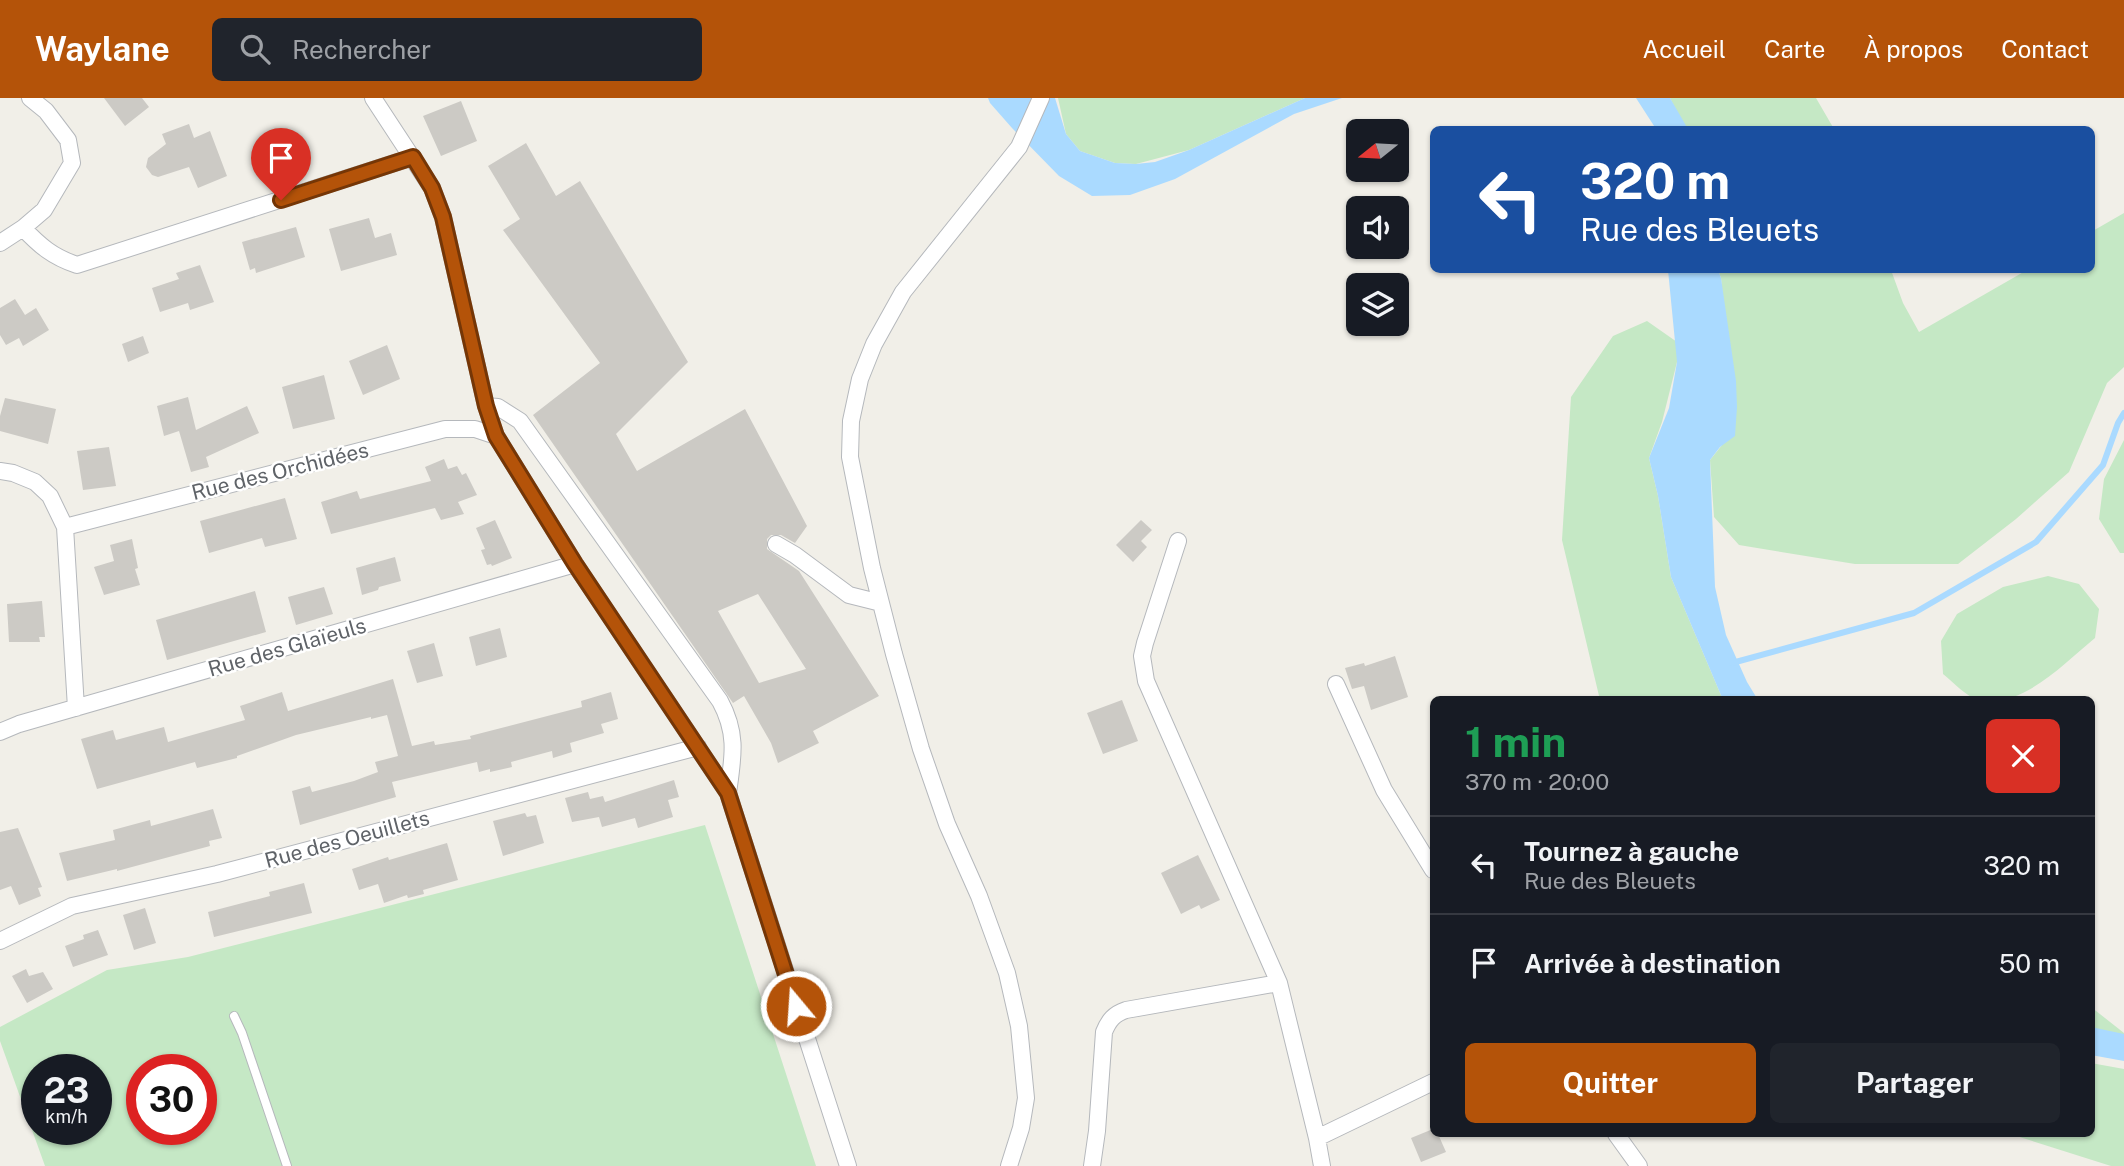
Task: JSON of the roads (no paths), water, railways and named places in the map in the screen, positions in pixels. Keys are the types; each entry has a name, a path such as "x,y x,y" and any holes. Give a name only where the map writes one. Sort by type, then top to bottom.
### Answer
{"street":[{"path":"0,243 44,210 72,163 68,140 46,111 30,98"},
{"path":"373,98 432,188 443,217 486,406 496,436 575,564 728,793 848,1166"},
{"path":"1009,1166 1026,1098 1019,1026 1007,973 921,749 881,603 850,457 851,421 860,379 874,344 903,292 1019,147 1041,98"},
{"path":"23,228 49,253 77,265 413,157"},
{"path":"486,406 498,407 520,421 720,701 727,714 734,747 728,793"},
{"name":"Rue des Orchidées","path":"65,527 445,429 475,429 496,436"},
{"path":"0,471 35,482 50,496 65,527 76,708"},
{"path":"1178,541 1145,643 1143,669 1279,983 1322,1166"},
{"path":"776,544 849,595 881,603"},
{"name":"Rue des Glaïeuls","path":"0,732 575,564"},
{"path":"1336,684 1387,796 1430,865"},
{"name":"Rue des Oeuillets","path":"0,941 72,906 217,874 698,747"},
{"path":"1092,1166 1104,1031 1117,1013 1279,983"},
{"path":"1317,1138 1430,1083"},
{"path":"1618,1137 1639,1166"}],"lane":[{"path":"234,1016 243,1033 287,1166"}],"water":[{"path":"988,98 1055,98 1066,134 1080,151 1115,163 1136,164 1155,162 1189,150 1305,98 1342,98 1294,114 1175,179 1130,195 1092,196 1059,176 1012,128"},
{"path":"1636,98 1670,98 1686,126 1654,126"},
{"path":"1668,273 1719,273 1736,381 1737,407 1735,436 1720,447 1710,460 1715,587 1726,635 1756,696 1721,696 1671,577 1649,458 1669,408 1677,362"},
{"path":"2095,1028 2124,1034 2124,1061 2095,1056"}],"waterway":[{"path":"1732,663 1914,613 2036,542 2103,465 2124,413"}]}
